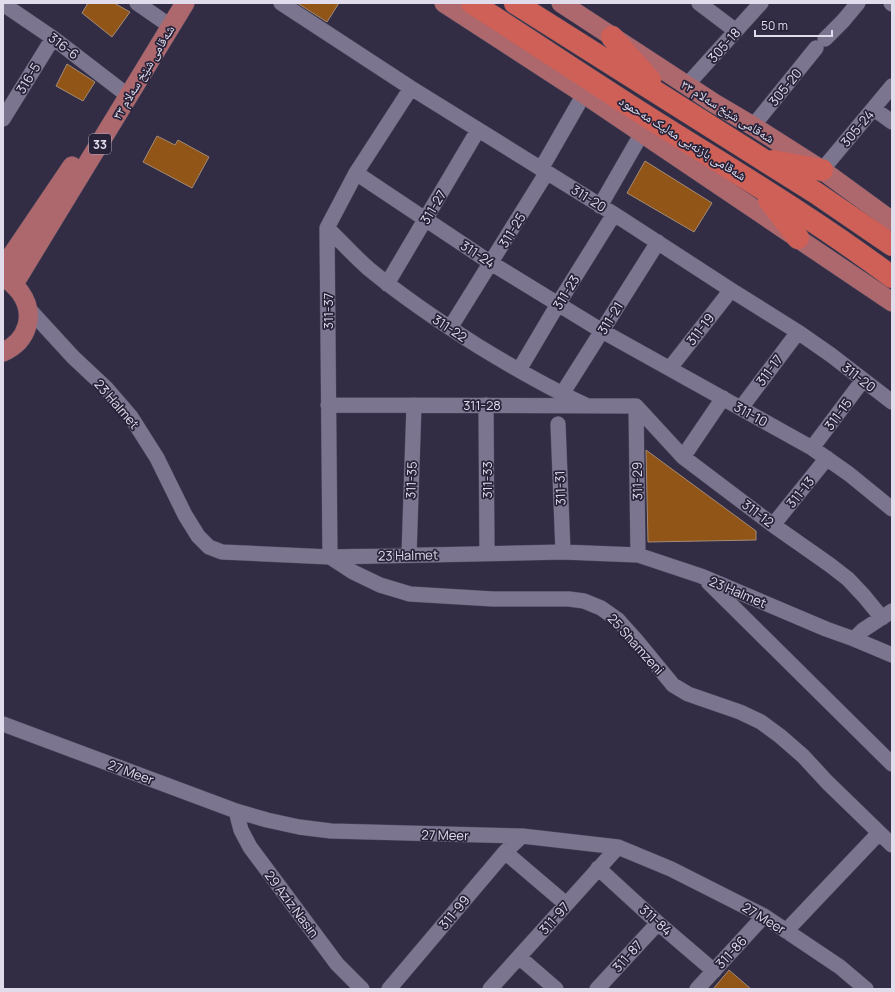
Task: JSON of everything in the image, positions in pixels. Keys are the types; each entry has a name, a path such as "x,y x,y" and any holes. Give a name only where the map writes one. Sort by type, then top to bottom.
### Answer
{"highway":[{"name":"شەقامی بازنەیی مەلیک مەحمود","path":"472,3 651,129 758,186 862,254 892,277"},
{"name":"شەقامی بازنەیی مەلیک مەحمود","path":"515,3 816,193 892,244"},
{"path":"612,37 668,100"},
{"path":"584,94 651,129"},
{"path":"761,159 822,170"},
{"path":"758,186 798,238"}],"main road":[{"name":"شەقامی شێخ سەلام ٣٣","path":"3,268 122,92 172,3"},
{"name":"شەقامی شێخ سەلام ٣٣","path":"28,308 26,299 9,281 185,3"},
{"path":"444,3 584,94"},
{"name":"شەقامی شێخ سەلام ٣٣","path":"561,3 686,86 822,170 892,221"},
{"path":"651,129 798,238 892,302"},
{"path":"3,352 17,343 23,336 27,327 28,308"}],"street":[{"path":"137,3 163,21"},
{"name":"311-20","path":"281,3 411,88 614,214 798,332 831,355 892,402"},
{"path":"698,3 736,31"},
{"name":"305-18","path":"686,86 761,3"},
{"name":"305-20","path":"753,126 820,43 843,22 858,3"},
{"name":"316-6","path":"3,4 53,38 122,92"},
{"name":"316-5","path":"3,119 53,38"},
{"name":"305-24","path":"822,170 892,86"},
{"name":"311-37","path":"330,557 327,228 356,173 411,88"},
{"name":"311-25","path":"450,328 491,263 544,171 584,94"},
{"path":"874,109 892,122"},
{"path":"600,206 651,129"},
{"name":"311-27","path":"387,284 478,130"},
{"name":"311-24","path":"356,173 491,263 602,331"},
{"name":"311-23","path":"519,370 614,214"},
{"name":"311-22","path":"327,228 367,267 401,295 450,328 519,370 563,400 588,406 636,406"},
{"name":"311-21","path":"563,400 602,331 658,242"},
{"name":"311-19","path":"670,368 731,290"},
{"name":"23 Halmet","path":"28,308 73,357 106,388 131,417 157,458 192,527 203,543 216,551 330,557 563,552 638,555 701,576 892,655"},
{"name":"311-10","path":"602,331 812,448 850,474 892,509"},
{"name":"311-17","path":"741,408 798,332"},
{"name":"311-15","path":"812,448 863,380"},
{"path":"682,457 723,398"},
{"name":"311-28","path":"328,405 486,405 563,400"},
{"name":"311-35","path":"409,555 414,405"},
{"name":"311-33","path":"486,405 487,554"},
{"name":"311-12","path":"636,406 682,457 773,525 830,564 864,596 887,614"},
{"name":"311-29","path":"636,406 638,555"},
{"name":"311-31","path":"558,424 563,552"},
{"name":"311-13","path":"773,525 827,458"},
{"name":"25 Shamzeni","path":"330,557 353,572 380,585 410,594 493,599 570,599 584,601 601,608 618,620 673,685 688,694 740,712 761,722 803,756 826,782 892,845"},
{"path":"701,576 892,764"},
{"path":"854,639 887,614"},
{"name":"27 Meer","path":"3,724 236,811 299,827 332,831 522,836 618,848 671,870 764,916 840,967 865,989"},
{"name":"29 Aziz Nasin","path":"236,811 241,830 250,847 337,964 362,989"},
{"path":"786,931 878,833"},
{"name":"311-99","path":"389,989 504,852 522,836"},
{"name":"311-97","path":"490,989 598,868 618,848"},
{"path":"504,852 566,904"},
{"name":"311-84","path":"598,868 658,923 714,971"},
{"name":"311-86","path":"697,989 764,916"},
{"name":"311-87","path":"597,989 658,923"},
{"path":"519,957 556,989"}],"building":[{"path":"88,3 114,3 130,12 112,37 82,13"},
{"path":"297,3 339,3 327,22"},
{"path":"67,64 95,82 83,101 56,86"},
{"path":"157,136 175,145 178,140 209,157 192,188 143,162"},
{"path":"645,161 712,203 694,232 627,193"},
{"path":"646,450 756,531 756,540 648,542"},
{"path":"729,970 751,989 713,989"}]}
